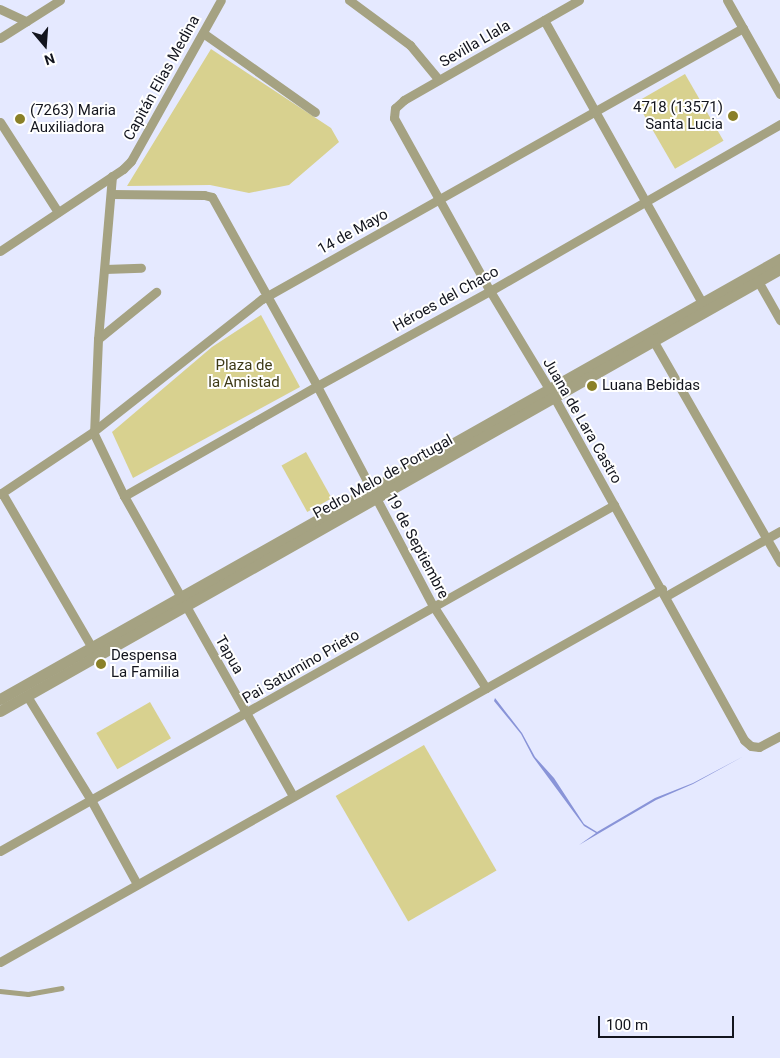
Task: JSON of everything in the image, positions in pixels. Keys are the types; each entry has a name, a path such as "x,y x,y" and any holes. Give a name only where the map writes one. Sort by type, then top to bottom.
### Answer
{"street":[{"path":"0,38 60,0"},
{"name":"Capitán Elias Medina","path":"0,251 123,169 138,152 221,0"},
{"path":"349,0 410,45 439,80"},
{"name":"Sevilla Llala","path":"394,118 393,112 398,105 580,0"},
{"path":"727,0 780,94"},
{"path":"0,9 26,21"},
{"path":"544,20 704,307"},
{"name":"14 de Mayo","path":"1,494 94,431 195,350 266,297 743,28"},
{"path":"202,33 315,112"},
{"name":"Juana de Lara Castro","path":"394,118 490,291 552,393 744,740 751,746 759,747 780,736"},
{"path":"0,122 58,212"},
{"name":"Héroes del Chaco","path":"124,496 316,386 490,291 780,124"},
{"path":"94,431 98,339 112,176"},
{"name":"19 de Septiembre","path":"111,194 204,195 212,198 316,386 434,607 486,688"},
{"name":"Pedro Melo de Portugal","path":"2,703 704,307 756,277 780,259"},
{"path":"105,269 142,268"},
{"name":"Pedro Melo de Portugal","path":"756,277 780,269"},
{"path":"756,277 780,320"},
{"path":"98,339 156,292"},
{"path":"651,337 780,562"},
{"name":"Tapua","path":"94,431 124,496 293,796"},
{"path":"1,494 94,652"},
{"name":"Pai Saturnino Prieto","path":"0,852 247,714 614,504"},
{"path":"0,962 486,688 780,531"},
{"name":"Pedro Melo de Portugal","path":"2,703 27,696 94,652"},
{"path":"27,696 92,800 137,884"}],"lane":[{"path":"0,991 28,994 62,988"}],"green space":[{"path":"211,49 331,128 339,142 289,185 249,193 210,185 127,186"},
{"path":"685,74 724,141 675,169 637,102"},
{"name":"Plaza de la Amistad","path":"261,315 300,387 133,478 112,432 212,347"},
{"path":"306,452 332,498 307,512 282,466"},
{"path":"150,702 171,738 117,769 96,733"},
{"path":"424,745 496,871 408,922 336,796"}],"water":[{"path":"495,698 522,733 535,757 554,778 584,824 597,832 655,798 693,783 744,756 693,784 656,800 579,845 596,833 584,826 533,757 521,734 494,701"}],"place":[{"name":"4718 (13571) Santa Lucia","path":"733,116"},
{"name":"(7263) Maria Auxiliadora","path":"20,119"},
{"name":"Luana Bebidas","path":"592,386"},
{"name":"Despensa La Familia","path":"101,664"}]}
